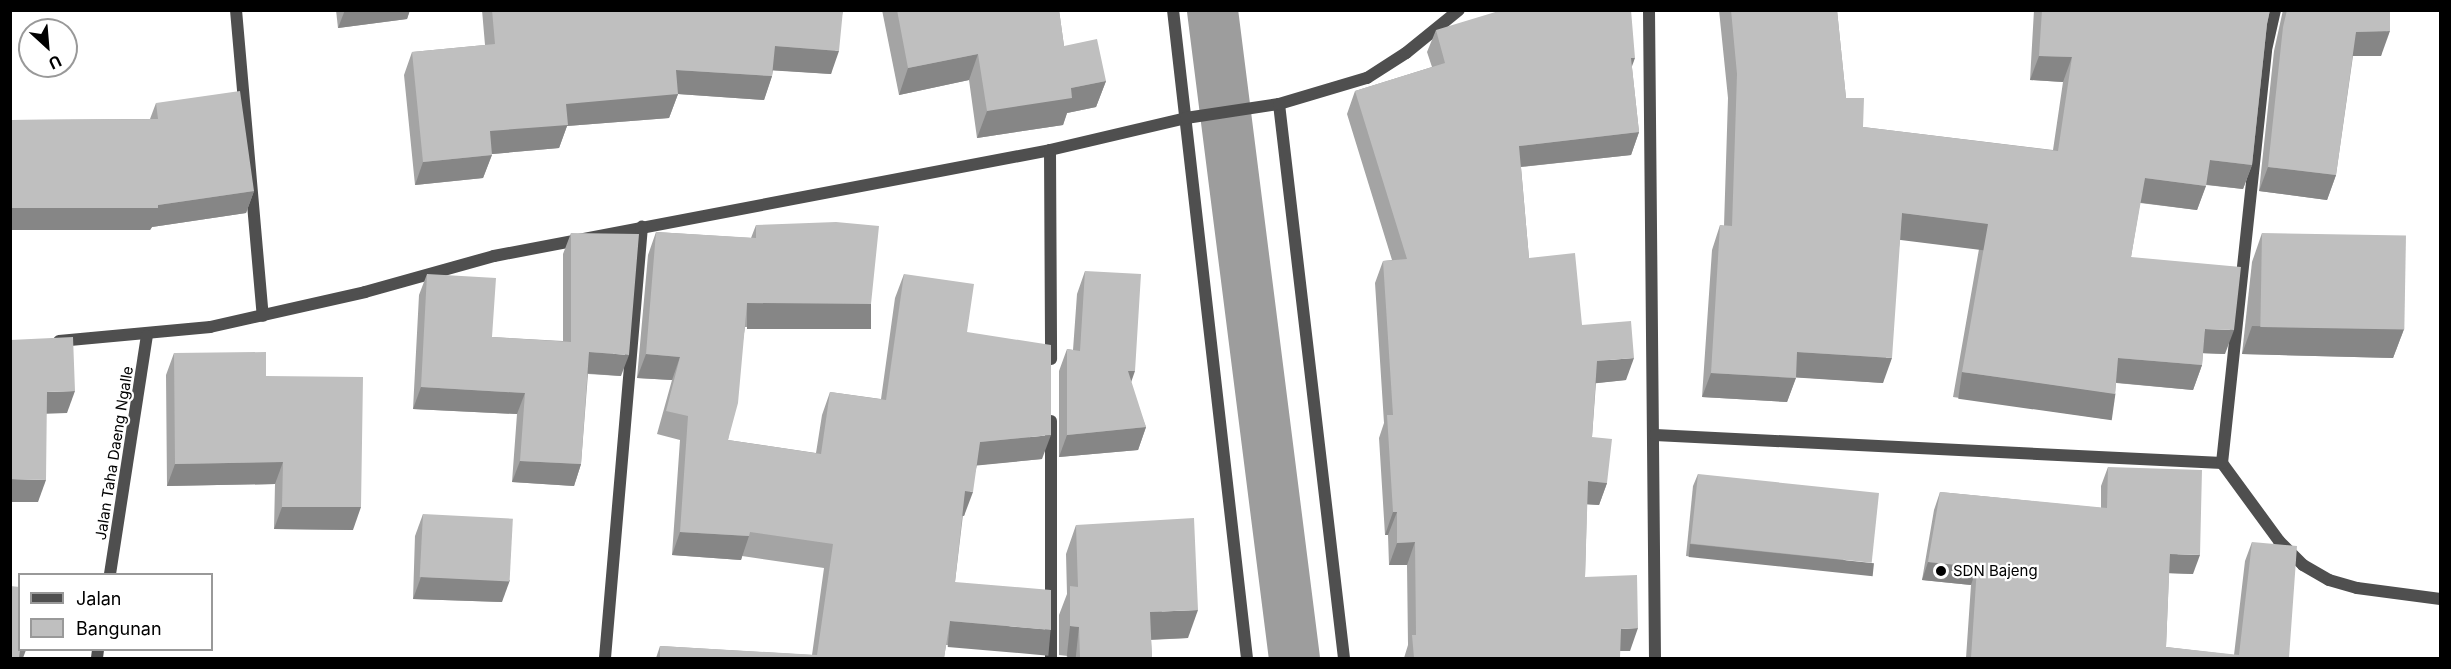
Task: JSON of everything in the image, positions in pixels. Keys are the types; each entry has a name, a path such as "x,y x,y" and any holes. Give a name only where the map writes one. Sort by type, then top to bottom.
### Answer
{"street":[{"path":"236,10 263,316"},
{"path":"1173,10 1247,658"},
{"path":"41,342 147,336 263,316 494,256 1050,150 1186,118 1279,104 1367,78 1406,53 1459,10"},
{"path":"1649,10 1655,435 1654,658"},
{"path":"2275,10 2266,50 2222,463 2279,541 2304,565 2330,580 2356,588 2440,599"},
{"path":"1279,104 1344,658"},
{"path":"1050,150 1051,375"},
{"path":"605,658 642,227"},
{"name":"Jalan Taha Daeng Ngalle","path":"110,573 147,336"},
{"path":"1051,410 1051,658"},
{"path":"1655,435 2222,463"}],"building":[{"path":"492,10 843,10 839,51 775,46 772,76 676,70 678,94 566,104 568,125 490,131 492,155 423,162 412,52 495,44"},
{"path":"897,10 1059,10 1064,46 1097,39 1106,81 1071,88 1072,98 987,111 978,54 908,68"},
{"path":"1502,10 1631,10 1635,58 1631,58 1639,132 1519,146 1529,258 1575,253 1582,325 1631,321 1634,358 1597,361 1592,437 1612,439 1607,483 1588,481 1585,577 1637,575 1638,628 1621,629 1620,658 1414,658 1412,635 1416,635 1415,542 1397,543 1397,512 1393,512 1387,415 1393,415 1383,261 1407,259 1355,91 1445,63 1436,30"},
{"path":"1731,10 1837,10 1846,98 1864,98 1863,127 2058,151 2072,57 2039,56 2042,10 2270,10 2252,165 2210,160 2206,186 2145,178 2131,257 2241,267 2234,330 2205,329 2202,365 2118,358 2115,394 1962,372 1988,224 1902,213 1892,358 1797,352 1796,378 1711,373 1720,225 1732,226 1737,74"},
{"path":"2287,10 2390,10 2390,31 2356,32 2336,175 2268,167 2283,27"},
{"path":"240,91 254,191 158,205 158,208 10,208 10,120 158,119 156,103"},
{"path":"836,222 879,226 871,304 747,303 738,403 728,440 821,454 830,392 886,400 904,274 974,284 967,332 1051,345 1051,435 980,442 973,492 965,491 955,582 1051,590 1051,630 950,621 944,658 660,658 660,646 817,655 833,544 750,532 749,536 680,532 688,416 666,411 680,357 646,354 656,232 756,238 756,225"},
{"path":"571,233 639,234 629,355 589,352 581,464 520,461 525,393 421,387 427,274 496,278 492,337 571,342"},
{"path":"2262,233 2406,236 2404,329 2260,327"},
{"path":"1085,271 1141,274 1135,371 1128,371 1146,427 1067,435 1067,349 1080,351"},
{"path":"73,337 75,391 47,392 46,480 10,479 10,340"},
{"path":"266,352 266,376 363,377 361,507 282,507 283,462 175,464 174,353"},
{"path":"2108,467 2202,470 2200,555 2170,554 2166,647 2239,655 2252,542 2297,546 2289,658 1971,658 1977,567 1928,562 1940,492 2107,508"},
{"path":"1698,474 1879,493 1872,563 1691,544"},
{"path":"423,514 513,519 510,582 420,577"},
{"path":"1194,518 1198,610 1150,612 1152,658 1080,658 1079,627 1070,626 1070,586 1078,587 1076,525"},
{"path":"10,586 18,587 18,651 20,651 19,658 10,658"}],"waterway":[{"path":"1212,10 1294,658"}],"place":[{"name":"SDN Bajeng","path":"1941,571"}]}
